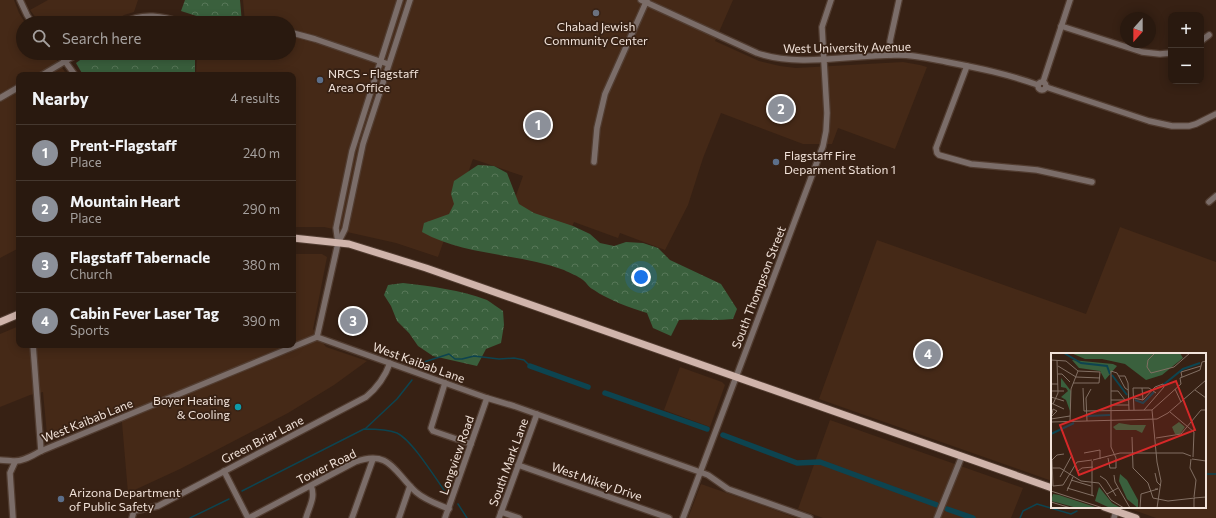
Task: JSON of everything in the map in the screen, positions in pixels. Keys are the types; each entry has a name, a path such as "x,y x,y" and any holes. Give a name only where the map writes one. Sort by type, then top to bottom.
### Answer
{"main road":[{"path":"296,238 348,244 426,268 1051,488"},
{"path":"0,322 16,315"},
{"path":"1105,508 1115,515 1136,518"}],"street":[{"path":"20,0 27,16"},
{"path":"338,243 336,228 352,151 400,0"},
{"path":"317,337 338,243 345,229 363,144 410,0"},
{"name":"South Thompson Street","path":"683,518 823,146 827,113 822,27 831,0"},
{"path":"891,55 890,42 899,0"},
{"path":"1043,84 1070,0"},
{"path":"594,162 597,128 605,94 645,1"},
{"name":"West University Avenue","path":"645,1 764,55 789,60 891,55 916,56 1000,72 1043,84 1149,120 1172,126 1189,126 1216,114"},
{"path":"1061,26 1142,52 1168,53"},
{"path":"296,34 316,39 388,64"},
{"path":"1204,39 1209,35"},
{"path":"48,72 69,60"},
{"path":"66,62 73,72"},
{"path":"967,66 936,148 939,156 971,164 1038,170 1092,182"},
{"path":"0,98 16,89"},
{"path":"1209,202 1216,196"},
{"name":"West Kaibab Lane","path":"296,346 317,337 445,384 537,414 700,472 708,475 721,485 732,490 810,518"},
{"path":"33,348 41,451"},
{"name":"West Kaibab Lane","path":"0,460 15,462 26,459 41,451 290,348"},
{"name":"Green Briar Lane","path":"132,518 134,511 158,506 366,397 373,392 382,381 390,363"},
{"path":"445,384 431,428 433,431 471,444"},
{"name":"Longview Road","path":"445,518 487,398"},
{"name":"South Mark Lane","path":"499,518 537,414"},
{"path":"937,518 962,456"},
{"path":"352,518 373,458"},
{"name":"Tower Road","path":"248,518 355,462 373,458 379,459 393,466 417,493 429,501 449,509"},
{"path":"13,518 10,474 15,462"},
{"name":"West Mikey Drive","path":"518,465 669,518"},
{"path":"224,471 248,518"},
{"path":"306,518 313,496 311,486"},
{"path":"399,518 410,486"},
{"path":"501,512 519,518"}],"shaded area":[{"path":"0,0 14,0 21,16 16,16 16,60 57,60 65,72 16,72 16,250 0,258"},
{"path":"48,0 138,0 134,12 122,16 35,16 30,10"},
{"path":"243,0 733,0 715,41 759,61 796,68 903,62 927,67 895,149 838,128 832,144 803,144 721,113 703,158 688,205 665,250 620,233 618,238 574,222 569,234 509,215 523,176 473,159 438,257 396,243 324,227 296,227 296,72 196,72 197,60 296,60 296,16 244,16"},
{"path":"1120,227 1216,262 1216,518 1156,518 1128,508 1206,508 1206,353 1051,353 1051,481 819,399 877,240 1086,314"},
{"path":"296,254 322,254 327,257 313,329 326,347 367,361 334,385 288,413 180,469 128,493 121,411 51,438 47,435 43,392 30,395 0,407 0,334 16,327 16,348 296,348"},
{"path":"680,367 722,382 725,385 710,427 664,410"},
{"path":"830,420 1023,488 1011,518 823,518 798,509"},
{"path":"701,484 764,506 796,518 688,518"}],"green space":[{"path":"185,0 240,0 241,16 196,16 181,11"},
{"path":"80,60 195,60 195,72 81,72 76,63"},
{"path":"478,165 494,166 507,173 519,204 534,213 573,226 590,234 600,243 614,246 626,242 643,243 658,248 670,260 721,284 737,309 733,319 679,320 671,336 653,328 647,313 606,297 591,288 581,279 564,270 528,260 456,246 422,232 424,223 449,214 454,204 451,194 454,181"},
{"path":"403,283 456,291 487,300 503,311 504,325 501,343 486,349 477,366 433,356 418,346 409,333 397,321 391,306 384,295 388,285"}],"waterway":[{"path":"422,365 424,362 449,354 455,359 474,356 499,359 514,358 524,360 530,366"},
{"path":"530,366 588,387"},
{"path":"365,429 397,399 412,380"},
{"path":"605,393 707,429"},
{"path":"242,491 364,429 368,429 389,431 397,433 403,437 410,443 446,493"},
{"path":"723,435 797,463 820,462 937,505"},
{"path":"1206,474 1216,474"},
{"path":"190,518 229,499"},
{"path":"458,504 467,518"},
{"path":"1020,518 1023,511 1037,504 1071,514 1077,511"},
{"path":"947,509 973,518"}],"place":[{"name":"Chabad Jewish Community Center","path":"596,13"},
{"name":"NRCS - Flagstaff Area Office","path":"320,80"},
{"name":"Mountain Heart","path":"781,109"},
{"name":"Prent-Flagstaff","path":"538,125"},
{"name":"Flagstaff Fire Deparment Station 1","path":"776,162"},
{"name":"Flagstaff Tabernacle","path":"353,321"},
{"name":"Cabin Fever Laser Tag","path":"928,354"},
{"name":"Boyer Heating & Cooling","path":"238,407"},
{"name":"Arizona Department of Public Safety","path":"61,499"}]}
